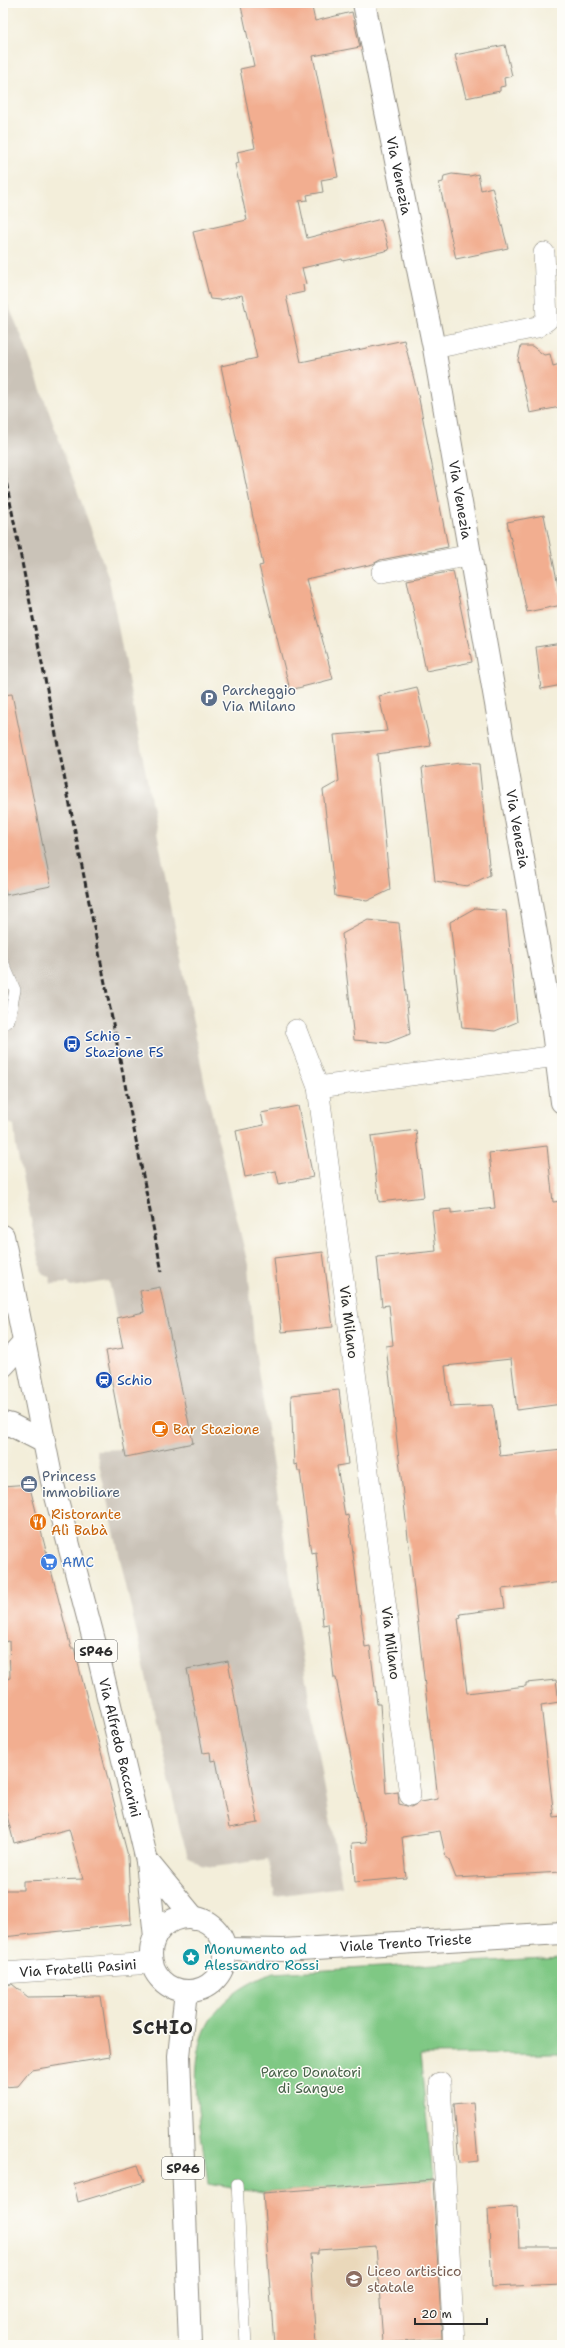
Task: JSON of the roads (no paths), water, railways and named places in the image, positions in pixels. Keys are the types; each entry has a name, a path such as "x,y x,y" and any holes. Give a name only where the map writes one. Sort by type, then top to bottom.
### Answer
{"main road":[{"name":"Via Venezia","path":"364,3 434,348 557,1056 562,1102"},
{"name":"Via Alfredo Baccarini","path":"3,1236 44,1442 147,1861 155,1937"},
{"path":"3,1366 24,1343"},
{"path":"3,1423 11,1424 44,1442"},
{"path":"147,1861 194,1918"},
{"path":"194,1918 211,1925 222,1940 225,1949 225,1960 215,1979 207,1986 186,1991 177,1990 161,1979 152,1963 151,1954 155,1937 164,1927 176,1919 194,1918"},
{"name":"Viale Trento Trieste","path":"225,1949 283,1950 562,1933"},
{"name":"SP46","path":"186,1991 179,2056 190,2345"}],"street":[{"path":"434,348 537,327 546,320 544,253"},
{"name":"Via Venezia","path":"382,572 471,555"},
{"name":"Via Milano","path":"296,1030 318,1087 410,1795"},
{"path":"318,1087 557,1056"},
{"name":"Via Fratelli Pasini","path":"3,1973 152,1963"},
{"path":"440,2083 454,2345"}],"lane":[{"path":"3,962 15,990 10,1020 3,1025"},
{"path":"237,2184 246,2345"}],"railway":[{"path":"3,466 162,1272"}],"place":[{"name":"Parcheggio Via Milano","path":"209,698"},
{"name":"Schio - Stazione FS","path":"72,1044"},
{"name":"Schio","path":"104,1380"},
{"name":"Bar Stazione","path":"160,1429"},
{"name":"Princess immobiliare","path":"29,1484"},
{"name":"Ristorante Alì Babà","path":"38,1522"},
{"name":"AMC","path":"49,1562"},
{"name":"Monumento ad Alessandro Rossi","path":"191,1957"},
{"name":"Liceo artistico statale","path":"354,2279"}],"district":[{"name":"SCHIO","path":"163,2028"}],"park label":[{"name":"Parco Donatori di Sangue","path":"311,2080"}]}
